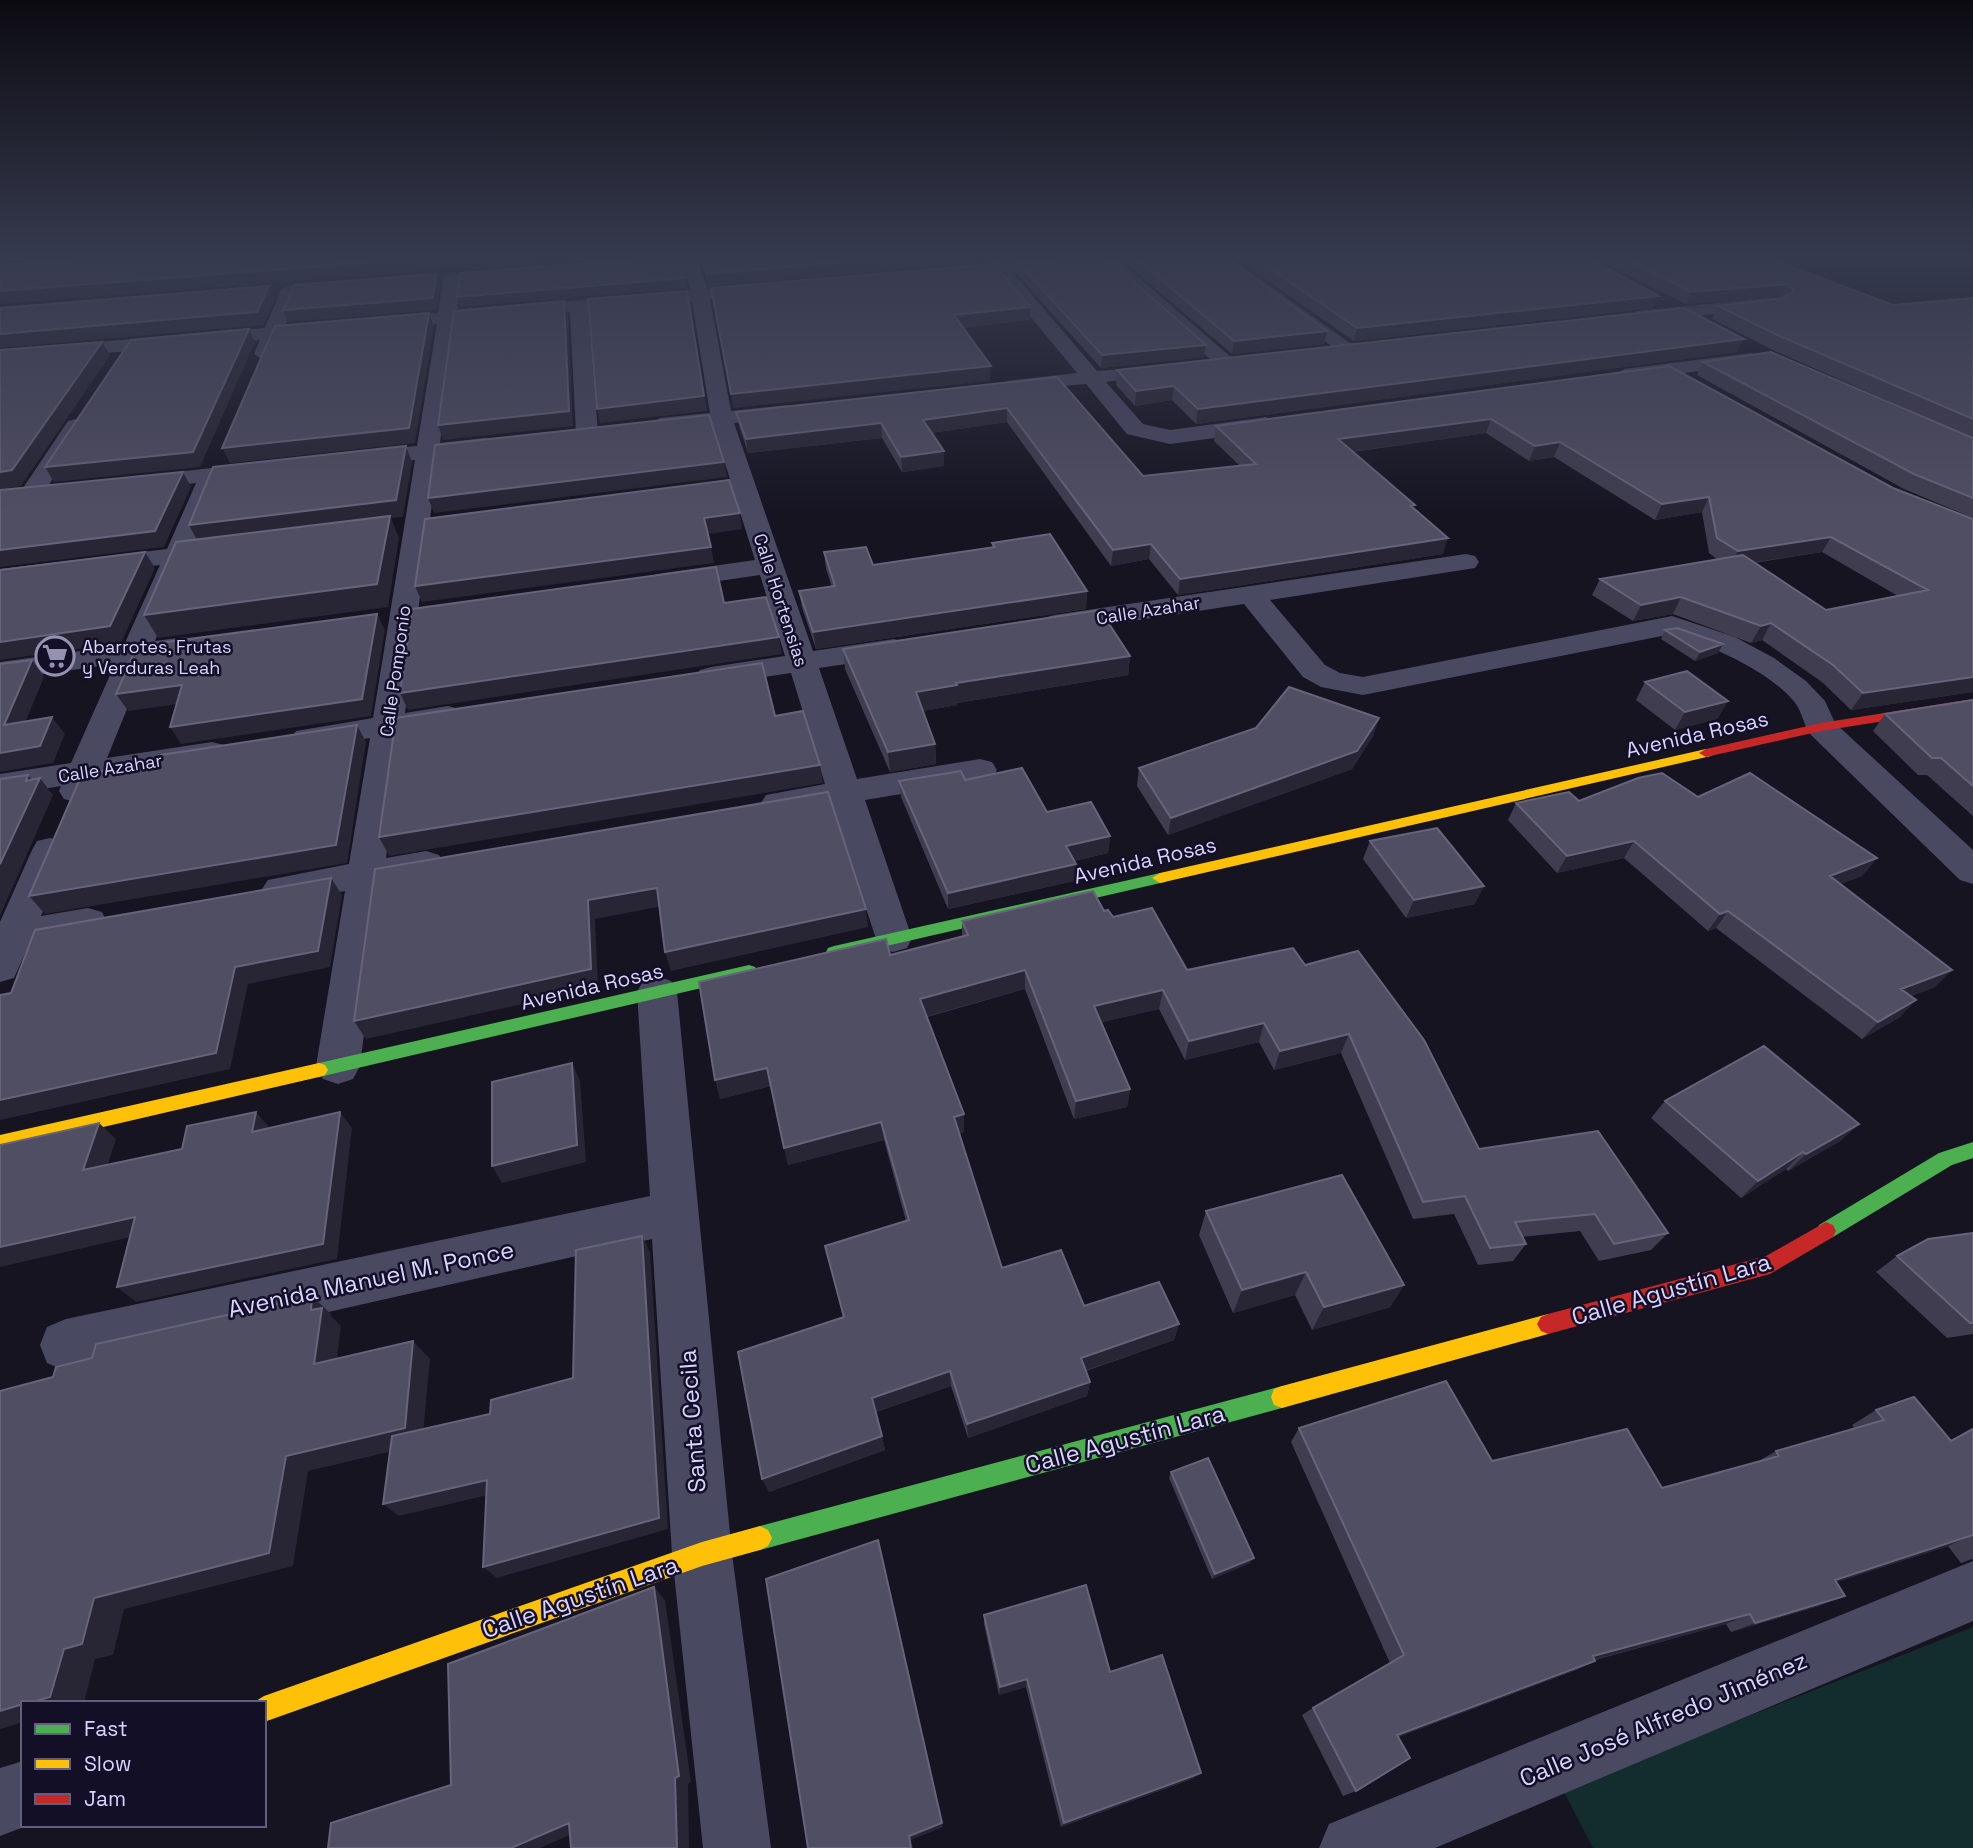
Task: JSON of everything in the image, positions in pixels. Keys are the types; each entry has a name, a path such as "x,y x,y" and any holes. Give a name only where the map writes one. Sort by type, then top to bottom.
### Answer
{"street":[{"path":"0,356 162,343"},
{"path":"250,385 268,343"},
{"name":"Calle Pomponio","path":"338,1066 443,343"},
{"path":"581,343 587,433"},
{"name":"Calle Hortensias","path":"709,343 722,419 893,938"},
{"path":"1063,343 1135,429 1146,434 1170,437 1280,422"},
{"path":"982,390 1233,362 1210,343"},
{"path":"1321,352 1355,349 1346,343"},
{"path":"1598,379 1767,357 1740,343"},
{"path":"114,369 129,346"},
{"path":"1667,370 1703,390"},
{"path":"59,491 21,496 91,403"},
{"path":"641,428 804,410"},
{"path":"561,436 614,430"},
{"path":"333,461 507,442"},
{"path":"5,947 84,772 217,462"},
{"path":"115,485 217,462 279,467"},
{"path":"648,497 744,485"},
{"path":"0,577 244,547"},
{"name":"Calle Azahar","path":"1019,629 1466,562"},
{"path":"635,585 771,566"},
{"path":"1251,594 1314,671 1332,681 1363,686 1672,625 1703,631 1772,671 1808,699 1821,727 1973,872"},
{"path":"0,671 216,642"},
{"path":"677,681 924,644"},
{"name":"Avenida Rosas","path":"814,956 1821,727 1973,703"},
{"path":"277,742 470,713"},
{"name":"Calle Azahar","path":"0,785 236,749"},
{"path":"748,808 980,770"},
{"path":"244,895 461,858"},
{"path":"5,947 122,916"},
{"name":"Avenida Rosas","path":"0,1143 762,968"},
{"name":"Santa Cecila","path":"657,992 702,1554 737,1848"},
{"name":"Calle Agustín Lara","path":"266,1708 702,1554 1770,1264 1946,1158 1973,1150"},
{"name":"Avenida Manuel M. Ponce","path":"66,1345 675,1212"},
{"name":"Calle José Alfredo Jiménez","path":"1353,1848 1973,1591"},
{"path":"0,1802 21,1795"}],"green space":[{"path":"1973,1627 1973,1848 1593,1848 1563,1790"}],"building":[{"path":"101,343 12,470 0,472 0,350"},
{"path":"129,343 243,343 193,452 45,467"},
{"path":"268,343 424,343 409,428 222,448"},
{"path":"449,343 566,343 569,411 438,425"},
{"path":"592,343 695,343 704,396 597,409"},
{"path":"721,343 974,343 991,366 731,394"},
{"path":"1091,343 1206,345 1102,355"},
{"path":"1362,343 1711,343 1198,409 1174,386 1136,391 1117,370"},
{"path":"1797,343 1973,343 1973,419"},
{"path":"1771,352 1973,438 1973,498 1914,474 1703,362"},
{"path":"1669,366 1893,488 1973,519 1973,677 1863,693 1833,665 1771,623 1761,626 1681,597 1641,605 1600,579 1743,555 1826,610 1928,590 1831,537 1738,551 1717,538 1709,497 1662,504 1560,442 1535,446 1491,419 1338,439 1415,505 1411,506 1448,538 1180,579 1151,544 1113,550 1007,408 923,420 944,451 901,457 881,423 746,439 736,412 1057,377 1143,476 1256,464 1216,426"},
{"path":"709,415 724,462 428,498 435,445"},
{"path":"406,446 396,500 189,525 213,467"},
{"path":"183,472 155,531 0,550 0,490"},
{"path":"729,480 740,513 704,518 711,547 415,586 425,519"},
{"path":"390,516 377,584 144,615 176,542"},
{"path":"1050,534 1087,591 813,632 799,591 835,586 824,552 866,547 873,565 995,547 992,543"},
{"path":"145,552 110,626 0,642 0,570"},
{"path":"716,567 724,603 766,597 779,637 400,693 412,609"},
{"path":"1100,610 1130,656 956,683 957,685 916,692 935,744 888,752 843,649"},
{"path":"377,614 362,699 170,727 182,685 116,694 137,646"},
{"path":"1677,628 1723,644 1700,652 1665,630"},
{"path":"32,660 4,725 52,717 40,746 0,753 0,664"},
{"path":"762,663 775,716 803,711 820,765 379,837 396,718"},
{"path":"1687,671 1728,701 1685,712 1645,682"},
{"path":"1289,687 1379,718 1357,751 1171,818 1139,768 1256,728"},
{"path":"1973,700 1973,786 1941,758 1932,758 1885,714"},
{"path":"357,725 336,845 29,896 82,774 159,762 161,755"},
{"path":"1022,768 1047,812 1091,802 1110,836 1066,846 1076,864 948,893 899,781 961,771 965,780"},
{"path":"1662,773 1698,797 1750,773 1877,858 1830,876 1952,970 1901,989 1916,1000 1878,1022 1728,911 1720,914 1634,841 1567,856 1516,803 1569,792 1579,801 1638,778"},
{"path":"28,775 26,781 40,778 0,864 0,779"},
{"path":"828,792 866,909 665,952 657,888 588,900 591,969 354,1021 375,869"},
{"path":"1437,828 1484,886 1414,900 1370,841"},
{"path":"331,878 318,951 235,967 216,1053 0,1100 0,995 11,993 35,930"},
{"path":"1093,891 1104,911 1108,910 1113,917 1152,908 1187,970 1293,948 1305,965 1358,951 1424,1040 1479,1149 1598,1131 1668,1233 1614,1244 1595,1214 1515,1222 1526,1244 1490,1248 1465,1196 1423,1202 1349,1034 1280,1051 1264,1023 1189,1041 1163,990 1094,1006 1130,1089 1076,1101 1025,970 920,999 964,1114 954,1117 1002,1268 1061,1250 1084,1306 1159,1282 1179,1324 1081,1358 1090,1382 967,1424 950,1371 872,1398 882,1436 762,1479 738,1352 844,1317 825,1246 909,1220 881,1122 784,1148 767,1068 715,1080 699,982 886,939 890,955 968,935 962,921"},
{"path":"1764,1046 1859,1124 1806,1154 1803,1152 1758,1181 1665,1101"},
{"path":"572,1063 577,1145 492,1166 492,1082"},
{"path":"256,1112 252,1132 340,1112 323,1244 117,1287 135,1217 0,1247 0,1145 99,1123 83,1170 182,1149 187,1126"},
{"path":"1342,1175 1404,1285 1324,1307 1306,1272 1242,1290 1206,1211"},
{"path":"1973,1233 1973,1323 1970,1323 1897,1256 1928,1239"},
{"path":"642,1236 659,1518 483,1567 487,1480 383,1504 392,1436 490,1414 491,1400 573,1378 576,1250"},
{"path":"312,1296 311,1310 322,1308 314,1364 413,1341 405,1428 286,1456 269,1553 94,1598 82,1644 64,1649 50,1697 21,1701 21,1705 0,1711 0,1391 53,1377 56,1367 92,1358 96,1344"},
{"path":"1446,1381 1492,1461 1627,1429 1662,1488 1779,1456 1776,1451 1884,1420 1876,1410 1914,1397 1951,1441 1973,1429 1973,1535 1835,1580 1845,1596 1755,1623 1750,1614 1593,1656 1595,1661 1397,1735 1410,1758 1356,1791 1313,1708 1404,1655 1299,1428"},
{"path":"1208,1458 1254,1558 1215,1574 1171,1472"},
{"path":"878,1540 942,1823 909,1836 911,1848 808,1848 766,1579"},
{"path":"1086,1585 1110,1672 1162,1655 1201,1773 1064,1823 1027,1679 1000,1687 984,1615"},
{"path":"654,1587 679,1776 675,1778 677,1848 571,1848 569,1823 511,1848 328,1848 331,1823 451,1785 448,1664"}],"traffic: fast":[{"path":"834,952 1160,878"},
{"path":"319,1070 749,971"},
{"path":"1826,1231 1946,1159 1973,1150"},
{"path":"760,1538 1282,1397"}],"traffic: slow":[{"path":"1160,878 1706,753"},
{"path":"0,1143 319,1070"},
{"path":"1282,1397 1548,1324"},
{"path":"266,1708 702,1554 760,1538"}],"traffic: jam":[{"path":"1706,753 1821,727 1973,703"},
{"path":"1548,1324 1770,1264 1826,1231"}],"place":[{"name":"Abarrotes, Frutas y Verduras Leah","path":"55,656"}]}
